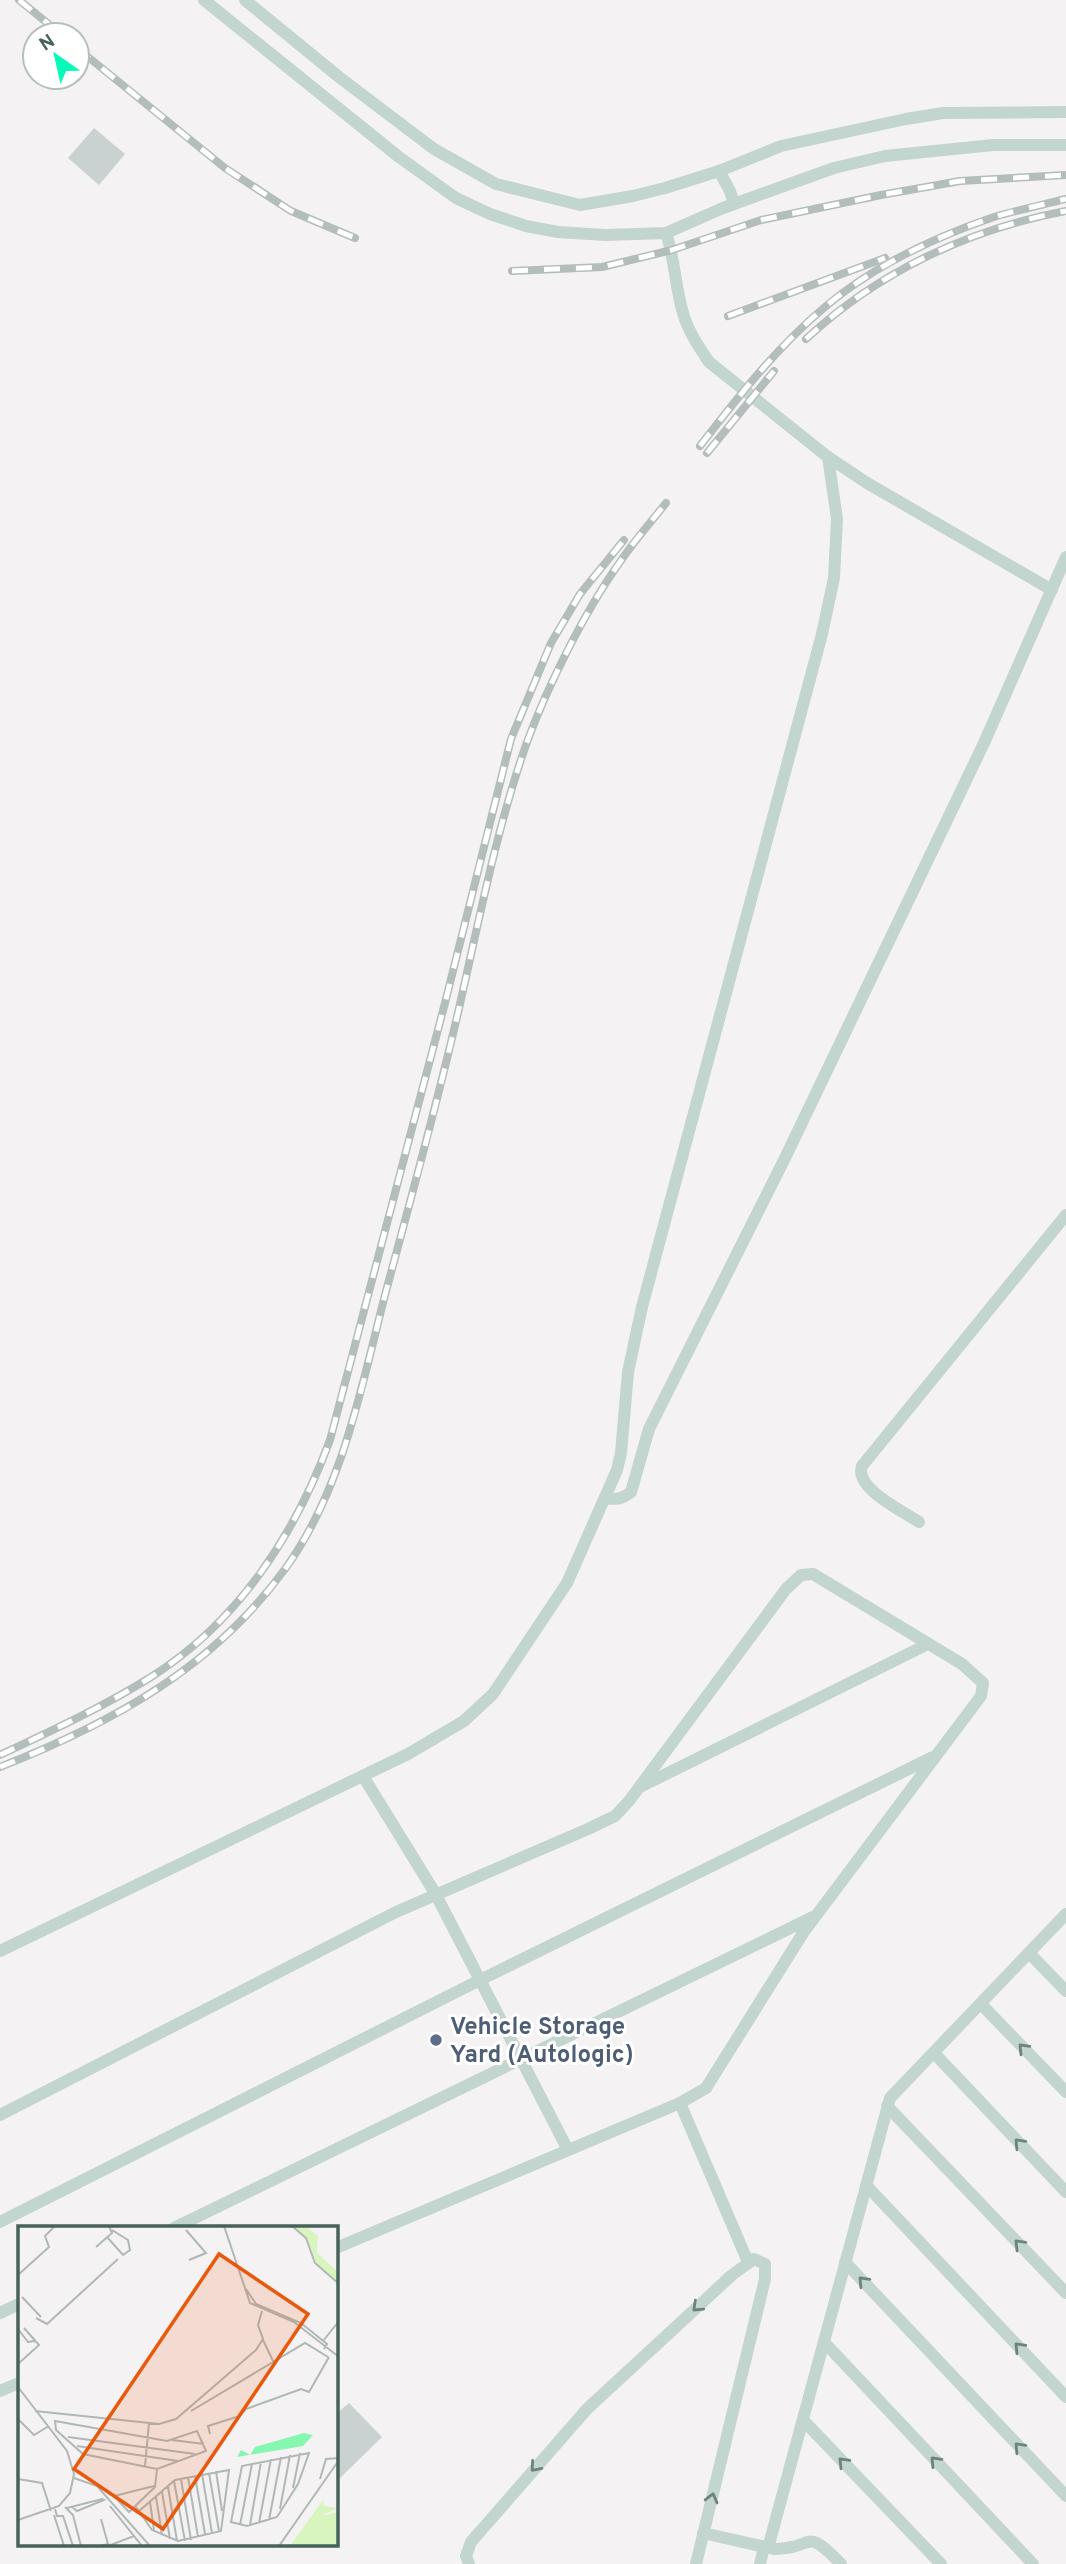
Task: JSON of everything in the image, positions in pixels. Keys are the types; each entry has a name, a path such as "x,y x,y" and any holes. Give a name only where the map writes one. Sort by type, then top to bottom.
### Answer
{"lane":[{"path":"204,0 398,157 456,198 490,214 526,226 558,232 605,235 666,233 734,204 834,169 885,156 993,145 1066,145"},
{"path":"245,0 339,77 434,149 496,184 580,205 633,197 719,171 781,146 905,119 970,112 1066,112"},
{"path":"719,171 734,204"},
{"path":"666,233 672,250 683,314 695,341 709,362 828,457 867,483 1052,590"},
{"path":"0,1951 363,1776 450,1730 475,1712 493,1694 563,1590 617,1471 628,1372 642,1307 822,634 834,578 837,519 828,457"},
{"path":"606,1498 624,1498 631,1492 649,1429 792,1143 984,743 1066,557"},
{"path":"919,1522 868,1488 861,1480 859,1472 1066,1215"},
{"path":"0,2115 435,1893 605,1822 622,1809 639,1788 786,1589 801,1575 813,1574 972,1671 983,1683 981,1696 781,1965 714,2079 706,2088 680,2103 338,2247"},
{"path":"639,1788 928,1644"},
{"path":"0,2222 480,1980 937,1755"},
{"path":"363,1776 435,1893 568,2150"},
{"path":"760,2564 803,2420 887,2106 896,2091 1066,1914"},
{"path":"178,2226 817,1915"},
{"path":"1029,1953 1066,1992"},
{"path":"981,2004 1066,2092"},
{"path":"934,2053 1066,2192"},
{"path":"680,2103 748,2262"},
{"path":"887,2106 1066,2293"},
{"path":"866,2185 1066,2397"},
{"path":"469,2564 466,2556 471,2542 587,2409 754,2259 765,2264 765,2279 696,2564"},
{"path":"845,2262 1066,2496"},
{"path":"0,2313 18,2304"},
{"path":"824,2342 1032,2564"},
{"path":"0,2391 18,2383"},
{"path":"803,2420 941,2564"},
{"path":"703,2533 781,2549 810,2540 818,2542 841,2564"}],"building":[{"path":"94,128 125,154 99,185 68,158"},
{"path":"349,2403 382,2437 338,2480 338,2412"}],"railway":[{"path":"19,0 45,21"},
{"path":"91,59 225,168 291,211 355,238"},
{"path":"512,271 602,267 672,250 761,220 960,181 1066,175"},
{"path":"700,446 774,356 807,322 843,292 905,255 972,225 1003,214 1066,199"},
{"path":"806,339 863,293 927,257 995,229 1066,211"},
{"path":"728,316 885,258"},
{"path":"707,453 774,371"},
{"path":"0,1767 120,1711 193,1664 226,1636 257,1604 285,1569 322,1506 336,1472 358,1401 443,1077 498,839 516,774 556,673 581,625 625,554 666,503"},
{"path":"0,1755 114,1698 182,1655 237,1603 260,1574 300,1509 330,1440 511,739 551,643 580,594 624,540"}],"place":[{"name":"Vehicle Storage Yard (Autologic)","path":"436,2040"}]}
